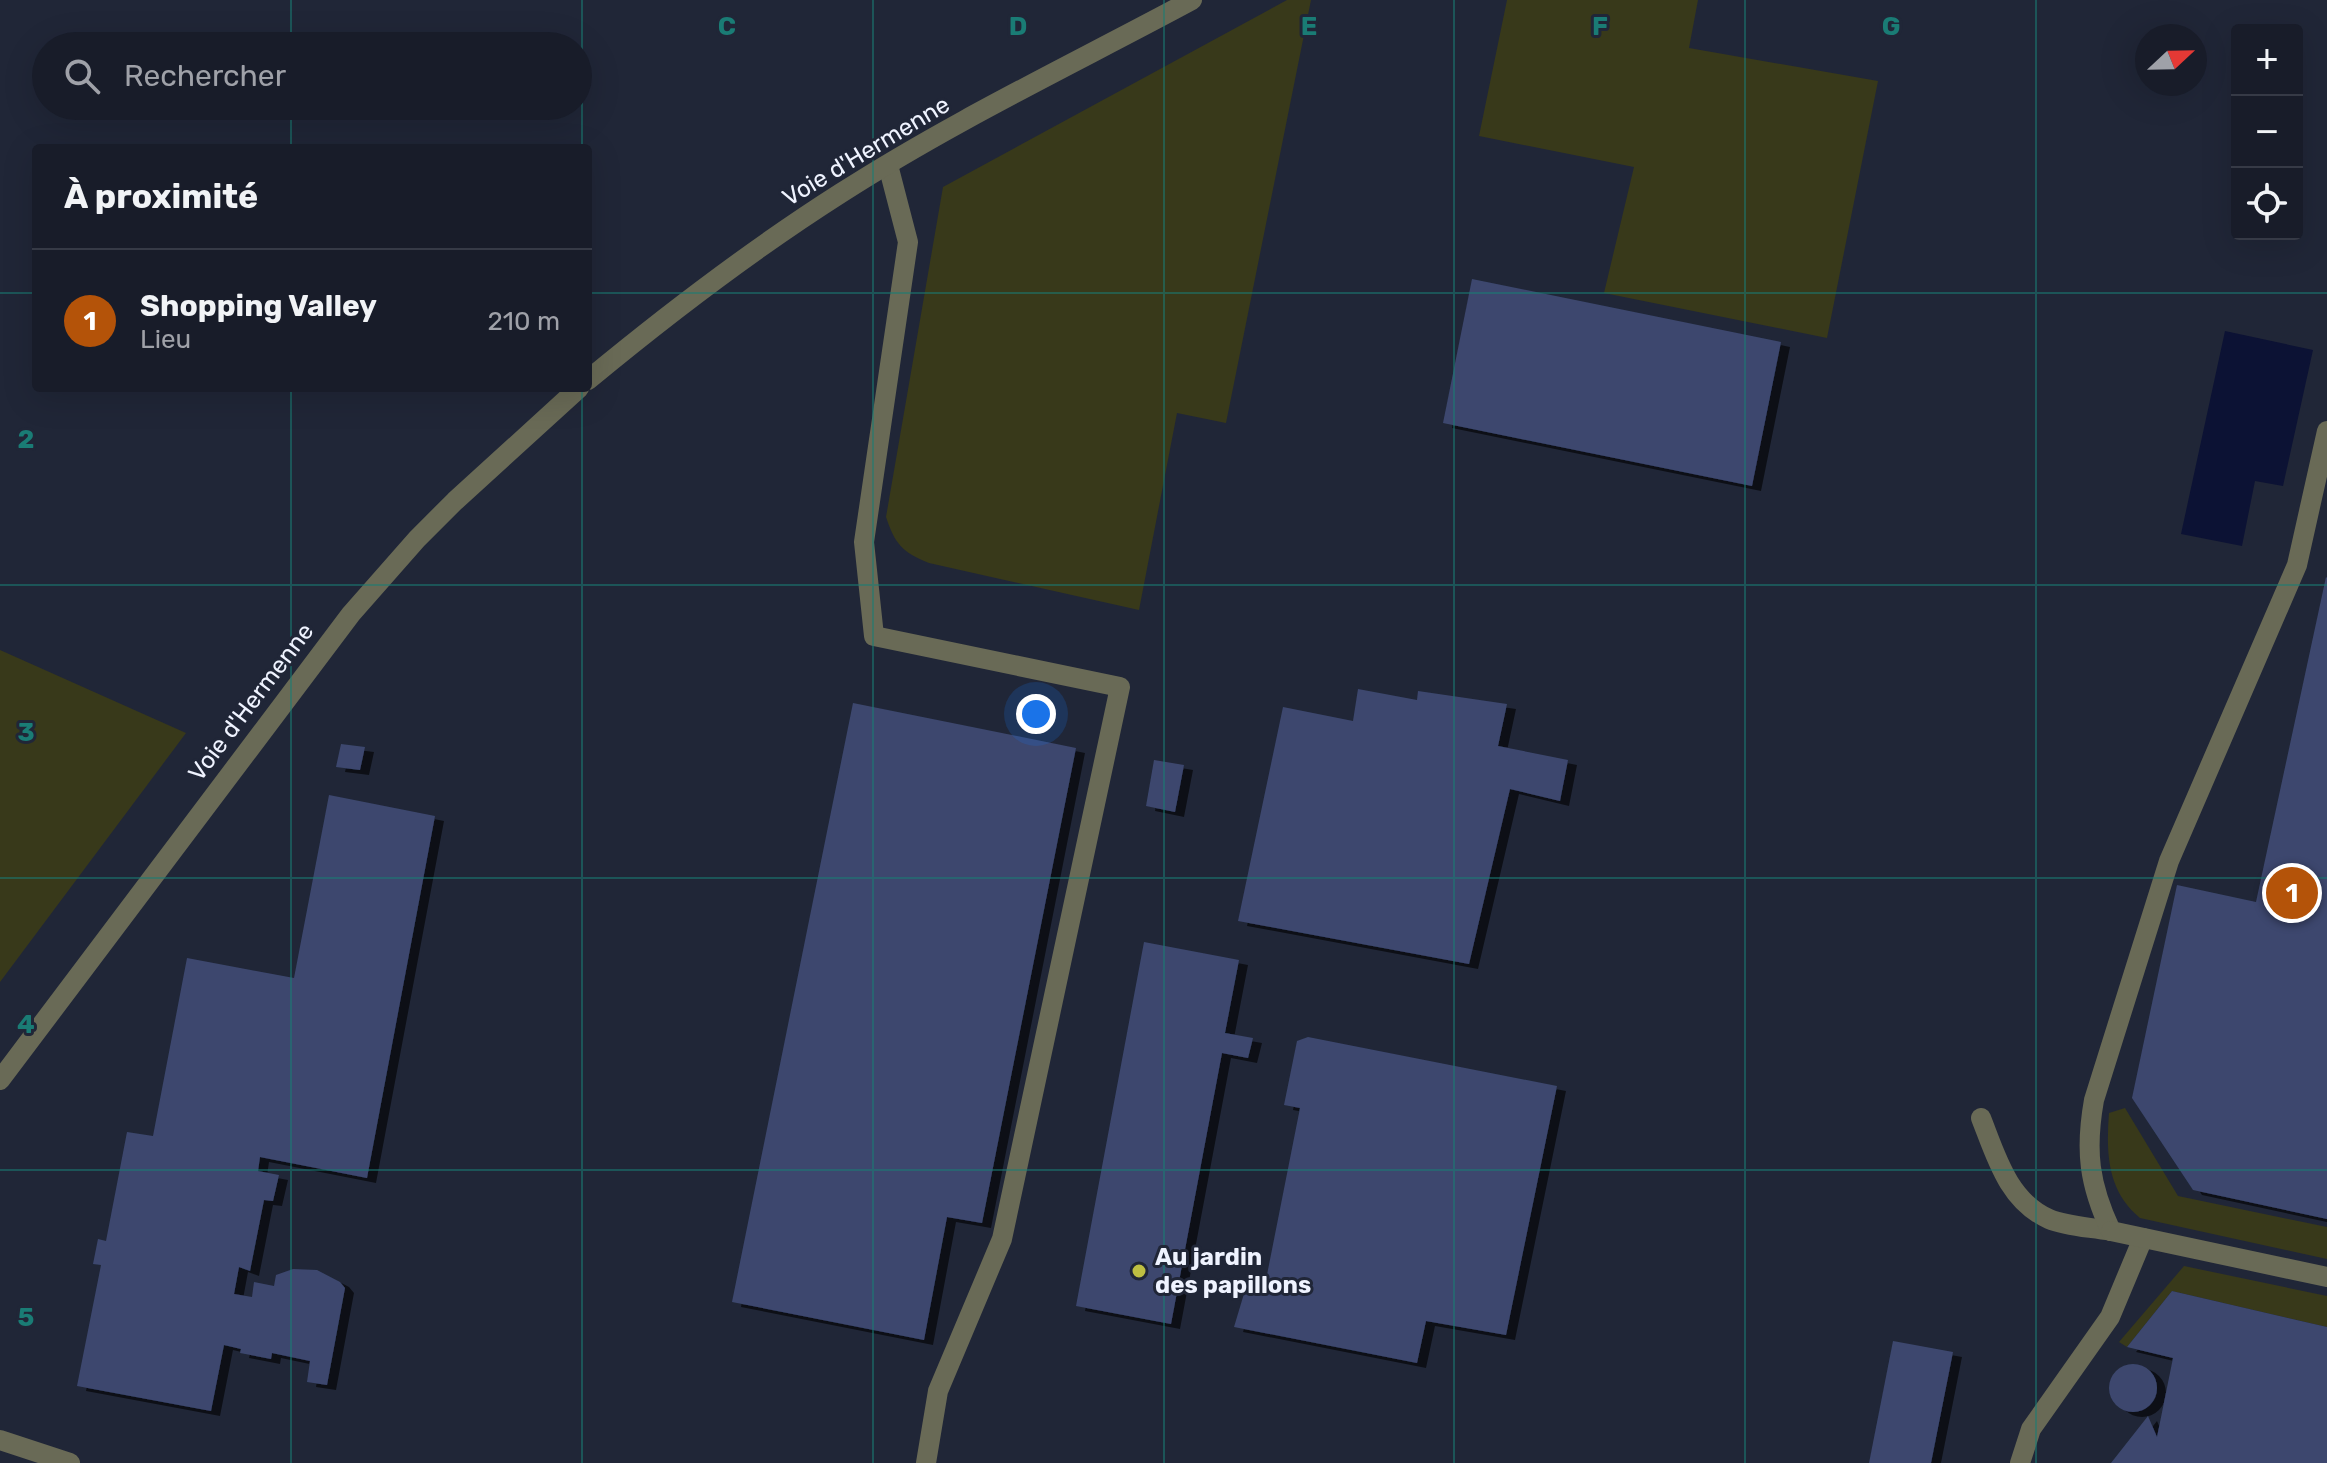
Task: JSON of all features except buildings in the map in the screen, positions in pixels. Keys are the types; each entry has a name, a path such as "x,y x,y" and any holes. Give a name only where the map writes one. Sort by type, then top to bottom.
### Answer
{"street":[{"name":"Voie d'Hermenne","path":"592,377 745,258 843,192 1192,0"},
{"path":"888,165 908,242 864,542 874,636 1120,687 1002,1239 938,1391 926,1463"},
{"name":"Voie d'Hermenne","path":"0,1080 351,614 455,501 575,392"},
{"path":"2111,1231 2092,1186 2088,1157 2094,1100 2169,861 2297,565 2327,431"},
{"path":"1981,1118 1999,1166 2014,1191 2048,1218 2327,1277"},
{"path":"2020,1463 2031,1429 2110,1317 2143,1238"},
{"path":"0,1440 70,1463"}],"green space":[{"path":"1287,0 1311,0 1226,423 1177,413 1139,610 929,563 906,551 896,541 886,517 943,187"},
{"path":"1507,0 1698,0 1689,48 1878,81 1827,338 1604,293 1634,167 1479,136"},
{"path":"0,650 186,733 0,982"},
{"path":"2125,1108 2178,1196 2327,1227 2327,1259 2140,1218 2121,1196 2109,1157 2109,1113"},
{"path":"2184,1266 2327,1296 2327,1327 2172,1291 2127,1347 2119,1342"}],"water":[{"path":"2225,331 2313,350 2283,486 2255,481 2242,546 2181,534"}],"place":[{"name":"Shopping Valley","path":"2292,893"},
{"name":"Au jardin des papillons","path":"1139,1271"}]}
